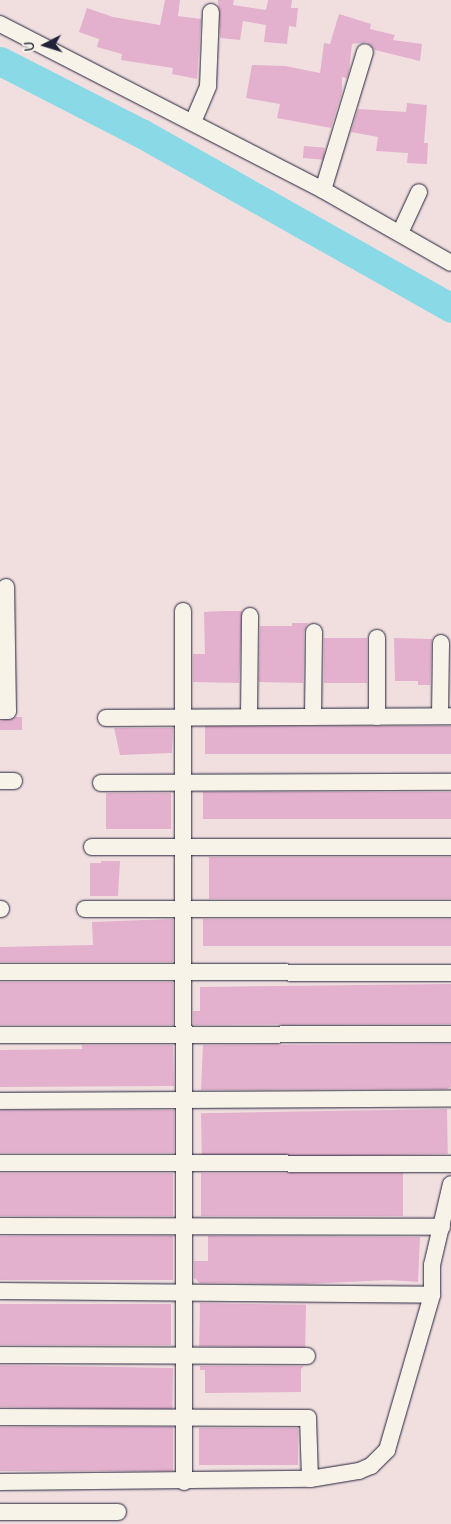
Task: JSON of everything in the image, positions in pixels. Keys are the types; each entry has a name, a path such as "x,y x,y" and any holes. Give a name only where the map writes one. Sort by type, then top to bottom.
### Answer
{"street":[{"path":"193,122 208,86 211,12"},
{"path":"0,24 323,190 451,263"},
{"path":"323,190 365,52"},
{"path":"400,233 419,192"},
{"path":"0,712 8,711 6,587"},
{"path":"183,611 184,1482"},
{"path":"249,717 250,616"},
{"path":"312,717 314,632"},
{"path":"377,638 377,717"},
{"path":"106,718 446,716 441,643"},
{"path":"101,783 451,782"},
{"path":"92,847 451,847"},
{"path":"85,909 451,909"},
{"path":"0,972 451,973"},
{"path":"0,1036 451,1034"},
{"path":"0,1101 451,1099"},
{"path":"0,1162 451,1164"},
{"path":"0,1482 184,1482 310,1479 359,1471 370,1466 387,1450 432,1295 432,1265 451,1184"},
{"path":"0,1226 442,1227"},
{"path":"0,1291 432,1295"},
{"path":"0,1355 307,1356"},
{"path":"0,1417 308,1418 310,1479"},
{"path":"0,1512 118,1512"}],"building":[{"path":"165,0 180,0 178,16 201,19 197,79 172,74 173,68 121,60 122,54 97,47 99,39 79,32 87,8 113,17 160,25"},
{"path":"218,0 234,0 233,5 266,10 268,0 292,0 291,8 298,8 296,27 289,26 287,44 264,42 266,25 243,21 240,40 220,38"},
{"path":"339,14 371,24 370,29 395,35 393,40 422,44 420,61 375,50 367,42 352,44 349,71 347,78 342,77 342,92 331,128 277,118 280,104 246,98 252,65 285,66 320,73 324,43 330,44"},
{"path":"407,103 427,105 424,143 428,143 427,164 407,163 408,153 376,151 378,137 351,132 358,109 406,112"},
{"path":"304,146 325,148 324,160 303,158"},
{"path":"242,611 239,683 193,682 193,654 205,654 204,612"},
{"path":"292,623 308,623 304,632 303,683 259,682 260,626 292,626"},
{"path":"324,638 367,638 367,683 324,683"},
{"path":"394,638 432,639 430,685 418,685 418,681 395,681"},
{"path":"22,717 22,730 0,730 0,721"},
{"path":"205,726 451,726 451,754 205,754"},
{"path":"114,728 173,728 172,753 120,755"},
{"path":"203,792 451,792 451,819 203,819"},
{"path":"106,793 171,793 171,829 106,829"},
{"path":"209,857 451,857 451,899 209,899"},
{"path":"101,861 120,861 118,896 90,896 90,863 101,863"},
{"path":"173,919 173,962 0,962 0,947 93,945 92,922"},
{"path":"203,919 451,919 451,946 203,946"},
{"path":"0,982 173,982 173,1025 0,1025"},
{"path":"451,984 451,1024 193,1025 193,1011 200,1011 200,987"},
{"path":"451,1044 451,1087 447,1089 201,1090 203,1045"},
{"path":"82,1045 173,1045 174,1086 0,1087 0,1050 82,1049"},
{"path":"447,1109 448,1154 202,1158 201,1113"},
{"path":"0,1110 174,1110 174,1153 0,1153"},
{"path":"0,1173 173,1173 173,1216 0,1216"},
{"path":"201,1173 403,1173 403,1216 201,1216"},
{"path":"0,1236 173,1236 173,1280 0,1280"},
{"path":"208,1236 420,1237 418,1282 389,1280 305,1284 200,1283 194,1278 194,1261 208,1261"},
{"path":"200,1303 306,1305 305,1348 199,1346"},
{"path":"0,1304 171,1304 171,1345 0,1345"},
{"path":"0,1365 173,1368 172,1410 0,1407"},
{"path":"200,1366 304,1366 301,1369 301,1392 205,1393 205,1370 200,1370"},
{"path":"0,1427 173,1427 173,1471 0,1471"},
{"path":"199,1428 298,1428 298,1465 199,1465"}],"waterway":[{"path":"0,61 141,133 451,308"}]}
